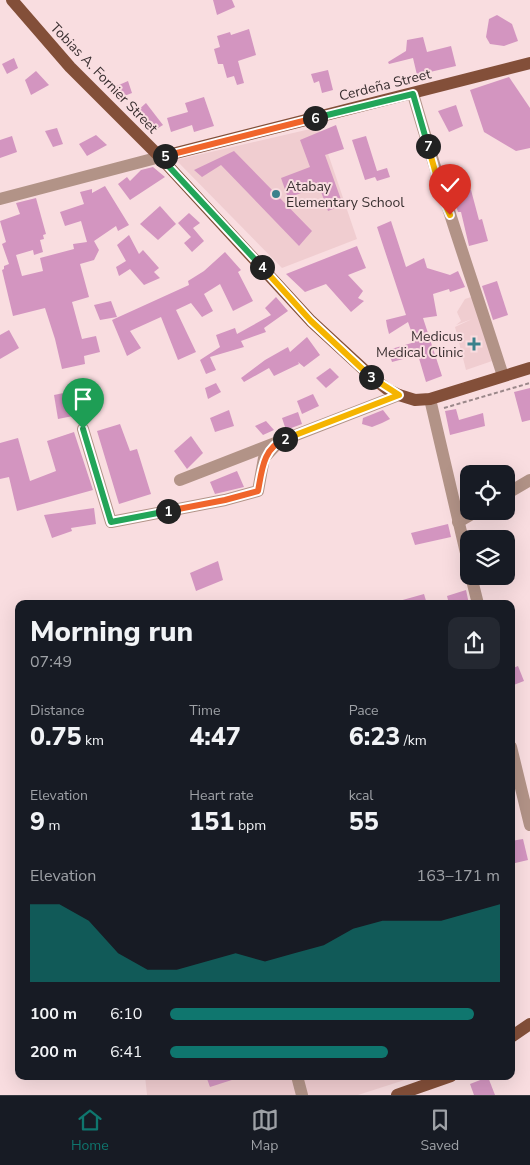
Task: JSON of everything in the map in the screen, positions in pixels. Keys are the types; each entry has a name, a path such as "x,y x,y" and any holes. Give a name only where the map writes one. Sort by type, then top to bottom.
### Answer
{"main road":[{"name":"Tobias A. Fornier Street","path":"12,0 70,66 160,157 311,321 373,378 399,395 431,405 503,376 530,368"},
{"name":"Cerdeña Street","path":"160,157 530,63"},
{"path":"515,1034 530,1024"},
{"path":"397,1095 440,1080"}],"street":[{"path":"413,94 437,179 503,376"},
{"path":"0,200 160,157"},
{"path":"180,480 399,395"},
{"path":"431,405 460,530"},
{"path":"83,429 111,522 225,500 258,491 264,458 280,442"},
{"path":"515,489 530,480"},
{"path":"473,585 477,600"},
{"path":"515,763 530,825"},
{"path":"299,1080 302,1095"}],"path":[{"path":"431,405 530,383"}],"shaded area":[{"name":"Atabay Elementary School","path":"319,127 357,239 282,268 176,160"},
{"name":"Medicus Medical Clinic","path":"474,296 495,360 466,370 455,327 472,319 456,325 461,321 457,312 465,299"},
{"path":"145,1080 405,1080 358,1095 147,1095"}],"building":[{"path":"213,0 232,0 235,7 217,15"},
{"path":"497,15 512,24 518,41 504,46 490,44 486,37 489,19"},
{"path":"249,29 256,55 238,61 244,83 237,85 234,76 227,78 223,64 218,64 214,49 220,47 217,36 230,32 231,35"},
{"path":"423,37 427,52 451,46 456,66 417,75 413,58 389,64 388,62 406,51 407,40"},
{"path":"14,58 18,68 7,74 2,64"},
{"path":"328,70 333,90 322,93 319,81 314,83 311,74"},
{"path":"36,71 49,85 31,95 25,80"},
{"path":"509,77 530,108 530,148 516,151 484,132 470,90"},
{"path":"128,81 132,93 119,98 112,88"},
{"path":"204,97 214,126 194,132 192,125 171,132 167,118 188,112 185,103"},
{"path":"146,103 163,125 153,131 136,112"},
{"path":"456,105 463,126 449,132 438,111"},
{"path":"336,125 344,149 325,155 343,205 328,211 319,186 288,198 281,178 310,167 300,140"},
{"path":"57,128 63,144 53,147 45,131"},
{"path":"96,135 107,145 87,156 79,144"},
{"path":"12,136 17,152 0,158 0,140"},
{"path":"366,136 377,171 387,168 390,177 377,181 375,177 365,180 352,140"},
{"path":"234,151 312,231 299,246 221,165 202,177 194,170"},
{"path":"153,167 165,177 130,200 118,184 127,177 130,181 141,170"},
{"path":"105,186 129,225 118,231 116,226 94,241 99,250 94,260 80,264 89,297 72,302 82,339 96,336 100,352 84,356 85,364 62,369 45,308 13,316 2,270 4,266 9,264 2,244 6,242 0,221 20,214 16,203 36,198 46,234 43,235 44,239 40,240 43,252 34,255 33,250 16,255 22,276 43,271 40,258 74,249 73,244 87,242 81,221 65,226 60,212 84,204 80,192 92,189 92,193"},
{"path":"471,190 479,220 482,219 488,241 469,246 461,212 458,212 452,195"},
{"path":"160,206 176,224 158,240 140,224"},
{"path":"189,213 200,223 193,228 204,241 192,252 184,243 191,237 178,223"},
{"path":"391,221 406,267 424,258 427,268 450,275 458,271 465,287 450,292 449,289 433,294 437,316 423,318 442,376 426,382 418,355 392,362 388,350 415,342 408,322 389,334 387,326 386,320 406,315 377,227"},
{"path":"129,235 139,254 143,250 159,268 154,272 160,278 144,285 130,269 119,276 116,267 126,261 117,245"},
{"path":"357,246 366,268 348,275 363,291 358,298 364,301 351,312 326,284 305,292 286,274"},
{"path":"225,252 241,270 238,272 253,301 233,311 220,284 204,294 213,311 202,317 191,303 176,310 196,352 178,360 161,317 130,331 141,348 127,356 112,320 189,285 188,281 204,271"},
{"path":"497,281 508,315 493,320 482,286"},
{"path":"276,297 288,311 264,328 266,332 241,341 244,347 210,357 216,370 206,374 200,360 220,347 216,335 235,328 237,334 271,315 265,308"},
{"path":"111,301 117,317 100,320 94,305"},
{"path":"9,330 19,348 0,359 0,335"},
{"path":"307,337 320,355 304,367 298,362 299,364 274,376 269,368 244,382 241,378 265,360 288,347 290,352"},
{"path":"330,368 339,377 326,388 316,378"},
{"path":"216,383 221,392 208,399 205,388"},
{"path":"530,388 530,420 522,422 514,392"},
{"path":"73,391 78,415 58,419 54,395"},
{"path":"313,394 319,406 302,414 297,401"},
{"path":"456,409 459,420 483,413 485,426 450,435 445,411"},
{"path":"229,410 234,426 215,432 210,418"},
{"path":"383,410 390,419 372,427 362,424 363,418"},
{"path":"298,412 302,424 286,430 282,418"},
{"path":"266,421 274,430 263,435 255,426"},
{"path":"120,424 130,451 137,449 151,494 119,504 97,431"},
{"path":"74,432 93,490 17,511 9,477 0,479 0,443 18,438 30,481 56,471 47,441"},
{"path":"191,436 203,453 187,469 174,451"},
{"path":"237,471 244,487 215,494 210,482"},
{"path":"94,508 96,524 71,528 72,531 52,538 44,515"},
{"path":"448,524 451,537 415,545 411,533"},
{"path":"218,561 223,580 196,591 190,573"},
{"path":"466,590 468,600 448,600 447,596"},
{"path":"424,594 426,600 403,600"},
{"path":"518,666 524,681 515,684 515,667"},
{"path":"523,839 528,860 515,863 515,840"},
{"path":"207,1080 232,1080 210,1087"},
{"path":"480,1080 489,1080 495,1095 474,1095 470,1084"}],"place":[{"name":"Atabay Elementary School","path":"276,194"},
{"name":"Medicus Medical Clinic","path":"474,344"}],"route":[{"path":"83,429 111,522 225,500 258,491 264,458 280,442 399,395 387,389 373,378 311,321 160,157 413,94 443,199 450,215"}]}
